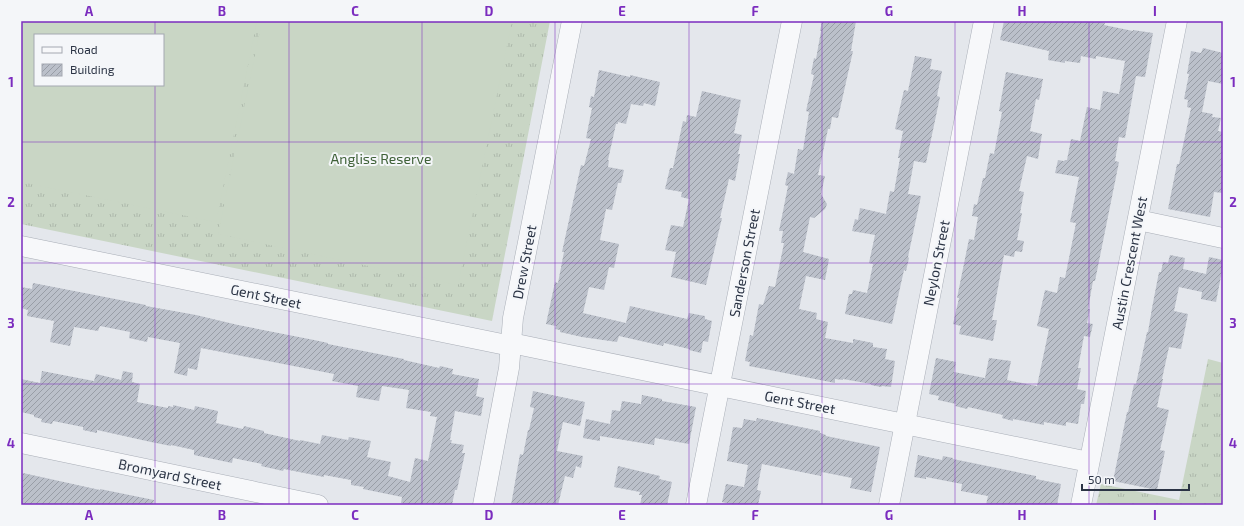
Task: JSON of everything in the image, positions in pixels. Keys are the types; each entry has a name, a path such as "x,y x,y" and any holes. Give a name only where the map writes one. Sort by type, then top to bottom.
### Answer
{"street":[{"name":"Drew Street","path":"483,505 509,368 513,318 572,21"},
{"name":"Sanderson Street","path":"696,505 792,21"},
{"name":"Neylon Street","path":"889,505 984,21"},
{"name":"Austin Crescent West","path":"1081,505 1177,21"},
{"path":"1138,220 1223,238"},
{"name":"Gent Street","path":"21,246 904,423 1089,462"},
{"name":"Bromyard Street","path":"21,443 318,505"}],"green space":[{"name":"Angliss Reserve","path":"21,21 550,21 492,321 21,224"},
{"path":"21,21 257,21 216,222 21,182"},
{"path":"262,21 512,21 458,285 218,234"},
{"path":"1208,359 1223,363 1223,505 1096,505 1101,484 1179,500"}],"building":[{"path":"822,21 856,21 851,51 853,51 838,118 832,117 818,175 825,176 821,194 827,204 825,209 814,218 810,217 803,252 829,259 825,280 806,276 799,309 817,313 816,319 828,322 825,338 853,343 853,339 873,343 873,347 887,349 885,359 895,361 891,387 881,387 843,379 835,379 835,383 749,366 750,362 745,361 750,335 753,336 759,304 763,305 769,286 775,287 784,243 781,243 783,231 779,231 788,186 785,185 788,172 794,174 798,149 803,150 809,112 806,111 814,75 811,74 814,58 816,59"},
{"path":"1004,21 1096,21 1105,23 1104,25 1133,31 1153,33 1145,77 1136,76 1125,138 1119,137 1115,161 1119,162 1088,309 1090,309 1087,323 1093,324 1090,337 1084,336 1078,368 1081,368 1077,389 1086,391 1084,404 1081,404 1078,424 1066,422 1066,426 1044,422 1044,425 1013,419 1013,421 1002,418 1003,415 968,407 967,409 955,406 956,404 938,400 939,396 929,394 936,358 956,362 954,372 985,378 989,358 1011,361 1007,380 1037,386 1049,329 1037,326 1045,290 1057,293 1060,277 1065,278 1076,223 1070,222 1079,177 1055,173 1058,160 1067,160 1071,139 1080,141 1087,107 1100,110 1103,91 1119,94 1125,61 1096,56 1096,59 1081,56 1080,63 1065,61 1065,63 1048,60 1049,51 1000,40"},
{"path":"1203,48 1223,53 1223,84 1208,81 1202,112 1213,114 1212,117 1221,118 1218,131 1223,132 1223,193 1214,192 1210,217 1168,209 1177,164 1179,164 1191,108 1187,107 1188,100 1184,99 1189,74 1187,74 1191,51 1201,53"},
{"path":"915,56 932,59 930,69 942,71 937,96 940,97 926,163 914,161 908,194 921,196 909,258 906,271 904,270 892,324 845,314 849,294 852,294 853,290 867,293 873,264 869,263 875,235 852,231 855,219 858,220 860,208 886,214 890,191 894,192 903,131 895,129 904,90 908,91"},
{"path":"599,70 660,82 655,106 644,103 643,106 631,104 626,124 618,122 618,124 616,124 608,160 608,167 624,170 621,183 618,183 612,210 606,209 600,240 619,244 614,268 609,267 604,290 589,287 583,313 626,323 630,306 687,319 689,313 705,316 705,319 712,321 708,342 703,341 701,353 664,343 663,346 619,336 617,342 582,337 560,332 560,330 555,329 556,326 546,324 555,282 558,283 564,252 562,252 581,165 584,166 591,139 586,138 592,108 589,107 591,96 594,97"},
{"path":"1006,72 1043,79 1039,100 1036,99 1030,131 1042,134 1038,159 1027,156 1019,191 1024,192 1017,240 1024,241 1022,252 1015,251 1014,257 1004,255 992,320 997,320 993,341 959,334 961,326 953,324 969,239 974,240 978,217 972,216 974,204 977,205 983,178 985,178 990,153 994,154 1002,112 999,111"},
{"path":"702,91 741,100 734,133 742,135 735,181 729,179 720,218 722,218 706,285 671,277 676,252 665,250 671,225 683,227 689,199 681,197 682,192 665,189 670,168 673,168 683,121 686,122 687,115 696,117"},
{"path":"1170,255 1185,258 1183,269 1206,274 1209,257 1223,260 1223,266 1216,302 1201,299 1202,292 1179,287 1174,311 1188,314 1181,349 1169,347 1157,407 1169,410 1160,450 1165,451 1157,490 1113,481 1127,412 1134,384 1136,384 1148,332 1159,272 1161,272 1163,262 1168,263"},
{"path":"33,283 196,315 404,359 439,368 440,366 453,369 452,374 479,379 476,396 484,398 481,416 455,411 450,440 452,440 451,443 464,445 462,453 465,453 457,490 455,490 452,505 409,505 401,503 402,497 351,485 351,480 324,475 324,477 284,469 283,471 261,466 262,464 233,458 232,463 194,455 194,450 171,445 97,430 97,433 83,430 83,427 53,421 52,424 41,422 42,419 34,417 34,415 21,412 21,379 40,383 42,371 94,381 96,374 121,380 123,371 133,373 132,382 140,384 137,402 168,408 168,406 173,407 173,405 194,410 195,406 218,411 216,423 243,429 244,426 264,431 264,433 300,441 320,444 322,435 348,440 349,437 371,441 367,457 391,462 388,476 410,482 415,458 428,461 437,417 430,416 431,412 406,408 409,390 382,386 379,401 356,397 358,386 332,381 334,374 201,348 197,370 188,368 187,376 174,373 180,343 148,337 147,342 129,338 130,332 100,326 98,331 74,327 70,346 50,342 54,321 27,316 28,310 21,308 21,287 32,289"},
{"path":"533,391 585,402 580,426 563,422 557,451 583,456 581,468 576,466 573,478 565,476 558,505 511,505 520,454 523,455 534,408 530,407"},
{"path":"642,395 662,399 662,401 696,407 689,444 655,438 654,445 600,436 600,441 583,438 586,419 610,424 612,410 620,411 622,401 641,404"},
{"path":"757,418 820,431 820,433 826,436 880,447 871,492 850,488 852,478 822,472 821,476 762,464 757,490 761,491 758,505 729,505 730,504 722,502 726,484 744,487 748,465 727,461 733,427 742,428 744,419 756,421"},
{"path":"918,455 942,460 943,456 953,458 1036,476 1036,479 1061,484 1057,505 986,505 988,496 961,491 962,484 926,477 926,479 914,477"},
{"path":"618,466 660,476 659,479 672,482 667,505 640,505 642,495 639,495 640,492 614,487"},
{"path":"23,473 154,500 153,505 21,505 21,483"}]}
